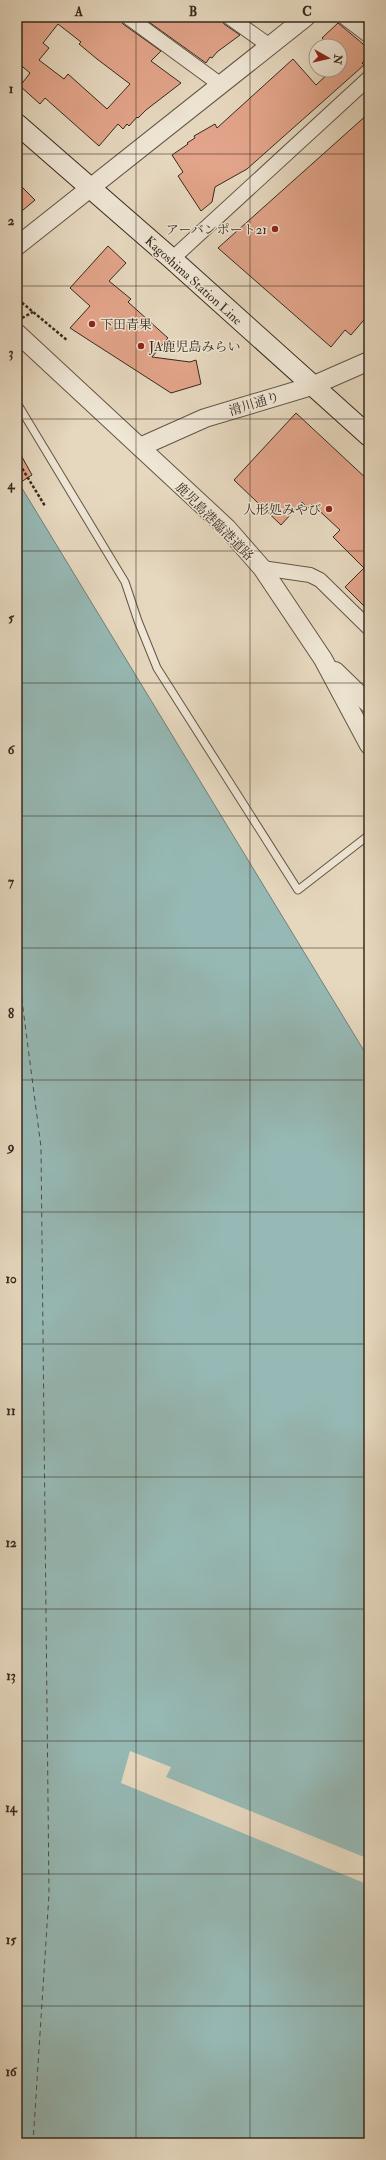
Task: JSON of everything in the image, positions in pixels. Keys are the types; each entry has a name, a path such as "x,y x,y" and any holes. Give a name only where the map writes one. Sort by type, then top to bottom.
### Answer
{"main road":[{"name":"Kagoshima Station Line","path":"17,124 172,259 369,436"}],"street":[{"path":"128,17 221,85"},
{"path":"228,17 270,46"},
{"path":"17,246 306,17"},
{"path":"344,17 369,36"},
{"path":"172,259 369,78"},
{"name":"鹿児島港臨港道路","path":"17,332 227,528 262,568 323,659 369,745"},
{"name":"滑川通り","path":"140,447 205,418 312,386 369,361"},
{"path":"262,568 310,575 320,580 369,628"},
{"path":"323,659 369,704"}],"lane":[{"path":"17,403 125,582 138,621 157,668 298,890 369,835"}],"path":[{"path":"17,294 20,301 68,341"},
{"path":"17,320 33,312"},
{"path":"17,460 45,506"}],"water":[{"path":"17,480 369,1059 369,2143 17,2143"}],"pier":[{"path":"130,1751 171,1767 166,1777 369,1859 369,1885 121,1783"}],"building":[{"path":"17,17 120,17 123,24 161,51 151,61 181,83 138,118 137,117 129,126 127,124 123,129 118,124 99,146 45,98 40,104 20,86 30,73 17,62","holes":["58,24 81,42 79,44 130,84 107,109 68,74 64,79 39,60 49,48 43,43"]},
{"path":"142,17 221,17 224,24 240,35 217,52 212,58 210,57 206,63"},
{"path":"338,23 369,49 369,57 362,63 364,65 247,169 215,187 212,202 201,211 178,176 183,172 172,155 195,138 194,136 215,124 217,128 293,59 308,76 308,78 316,85 323,78 348,78 348,38 322,38"},
{"path":"369,113 369,314 351,335 345,330 331,347 218,248"},
{"path":"17,182 35,200 17,215"},
{"path":"108,246 126,263 109,281 131,299 128,302 168,338 152,357 190,362 196,360 201,384 171,393 70,328 90,306 70,288"},
{"path":"296,413 369,481 369,611 345,587 364,568 333,537 340,530 312,504 308,508 302,502 281,525 234,480"},
{"path":"17,448 32,475 21,482 17,474"}],"ferry route":[{"path":"17,962 41,1147 49,1894 33,2143"}],"place":[{"name":"アーバンポート21","path":"275,229"},
{"name":"下田青果","path":"92,324"},
{"name":"JA鹿児島みらい","path":"141,346"},
{"name":"人形処みやび","path":"329,509"}]}
